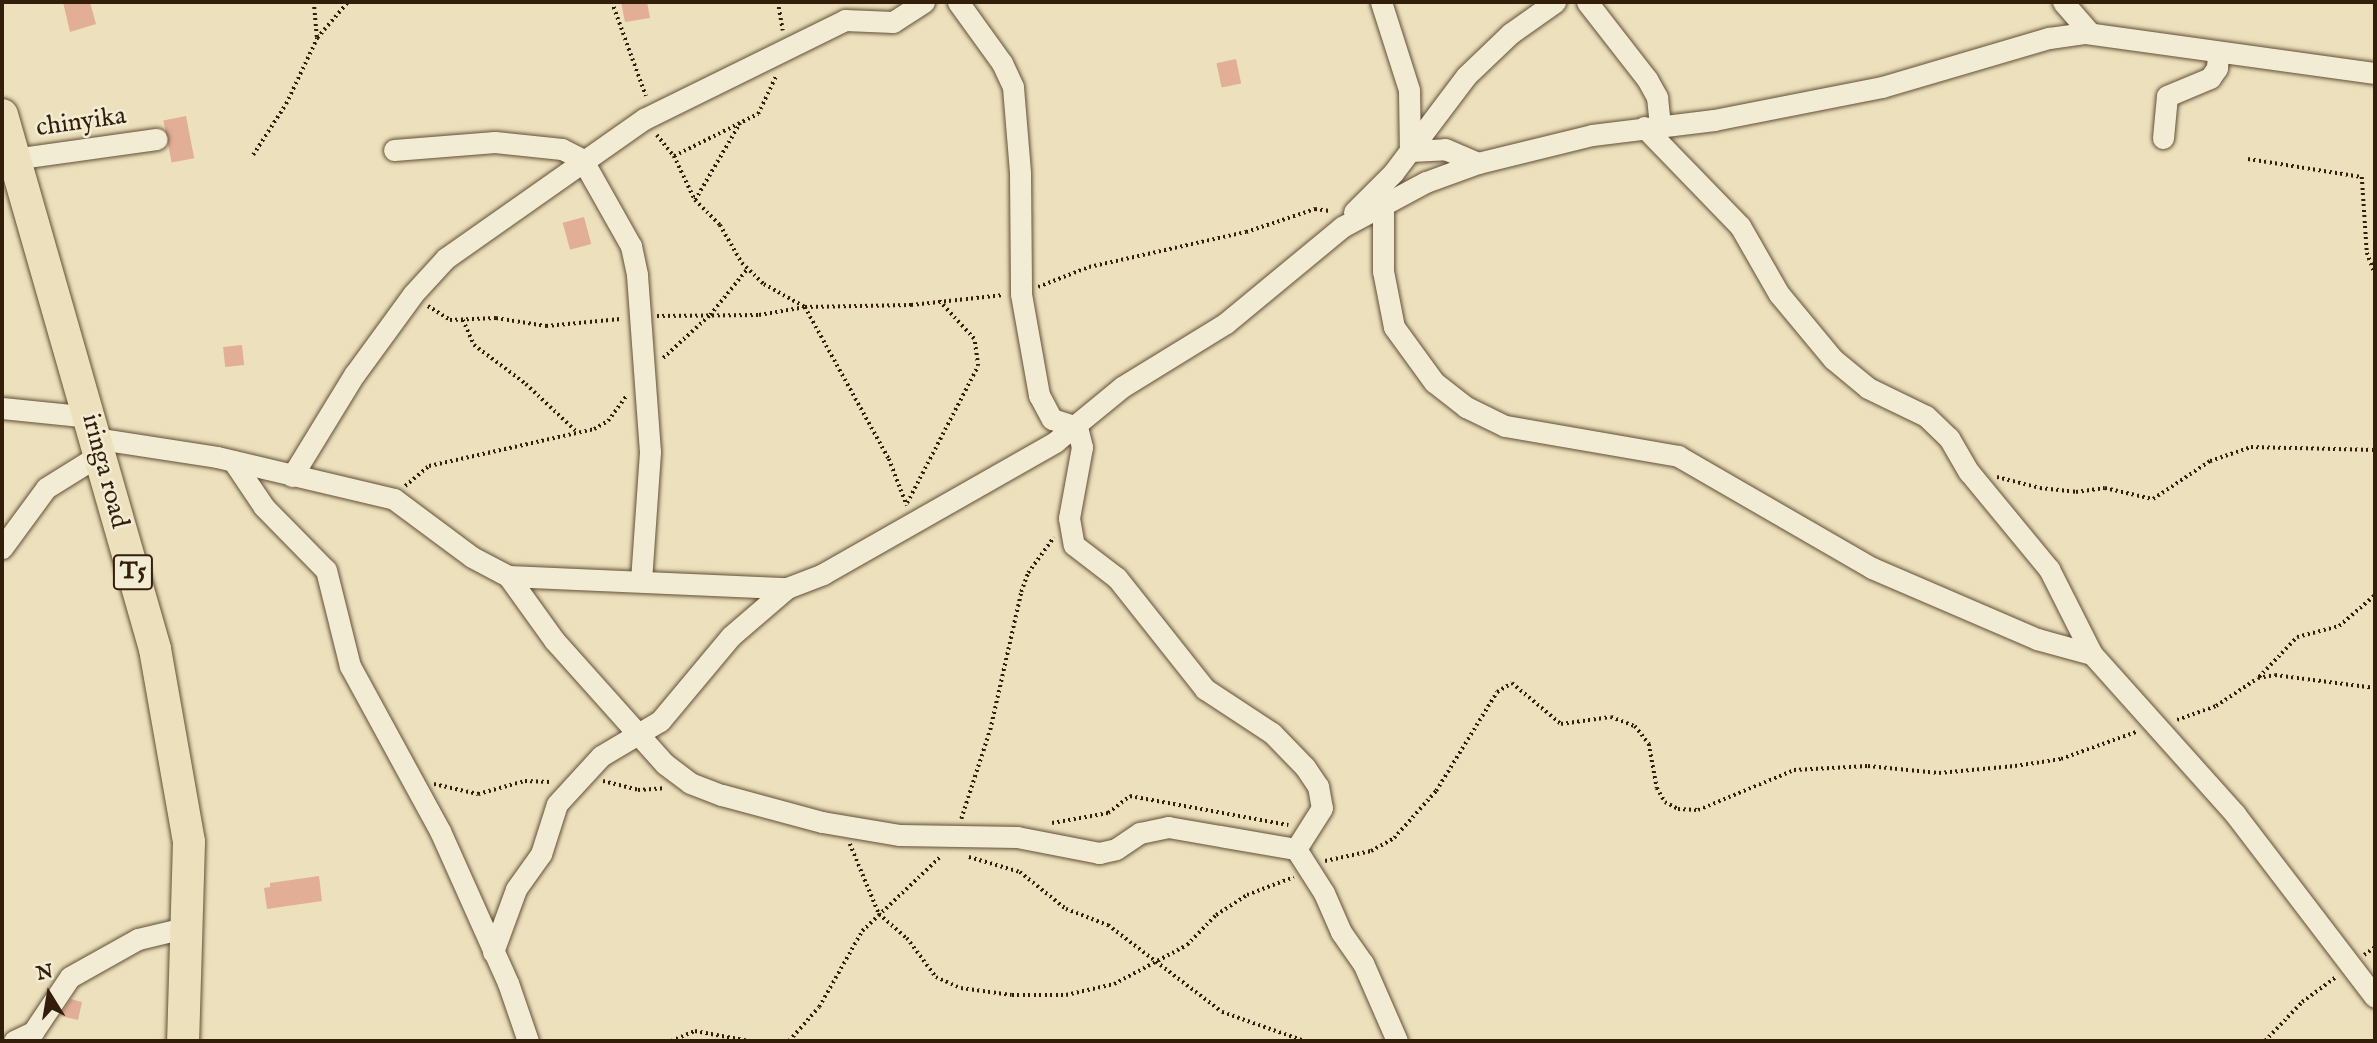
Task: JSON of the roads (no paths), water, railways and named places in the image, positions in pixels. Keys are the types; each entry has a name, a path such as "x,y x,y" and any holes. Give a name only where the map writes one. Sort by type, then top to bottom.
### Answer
{"highway":[{"name":"iringa road","path":"2,115 155,649 189,842 183,1041"}],"street":[{"path":"292,476 354,375 413,294 446,258 582,159 649,117 790,51 845,20 893,22 924,2"},
{"path":"958,2 1002,63 1013,87 1020,173 1021,293 1043,406 1052,419 1077,427"},
{"path":"1381,2 1409,90 1410,150"},
{"path":"493,952 516,889 541,854 550,814 601,756 660,720 731,636 787,587 823,574 910,513 973,493 1077,427 1133,380 1226,323 1347,220 1410,150 1466,76 1511,33 1555,2"},
{"path":"1587,2 1647,79 1657,97 1652,126"},
{"path":"2063,2 2090,33"},
{"path":"1347,220 1478,163 1550,144 1652,126 1714,120 1902,82 2049,38 2090,33 2375,73"},
{"path":"2163,138 2167,96 2210,78 2217,68 2218,52"},
{"path":"1652,126 1740,226 1780,294 1833,359 1868,388 1926,416 1948,438 1969,472 2049,569 2092,654 2235,814 2375,997"},
{"name":"chinyika","path":"14,159 157,139"},
{"path":"394,150 495,142 562,149 582,159 631,246 643,317 650,452 641,580"},
{"path":"1410,150 1445,149 1478,163"},
{"path":"1383,203 1383,271 1394,327 1434,382 1466,407 1504,426 1678,456 1872,568 2037,639 2092,654"},
{"path":"2,408 95,437 233,461 394,499 472,557 508,576 787,587"},
{"path":"1077,427 1081,463 1069,518 1074,545 1118,578 1205,689 1286,745 1318,786 1322,808 1296,849"},
{"path":"2,548 46,488 95,437"},
{"path":"233,461 264,507 326,570 350,666 421,795 493,952 528,1041"},
{"path":"508,576 528,608 639,734 690,783 759,807 946,843 1017,837 1099,853 1116,849 1140,833 1168,827 1296,849 1312,872 1341,932 1363,963 1397,1041"},
{"path":"15,1041 33,1032 70,977 138,939 188,927"}]}
